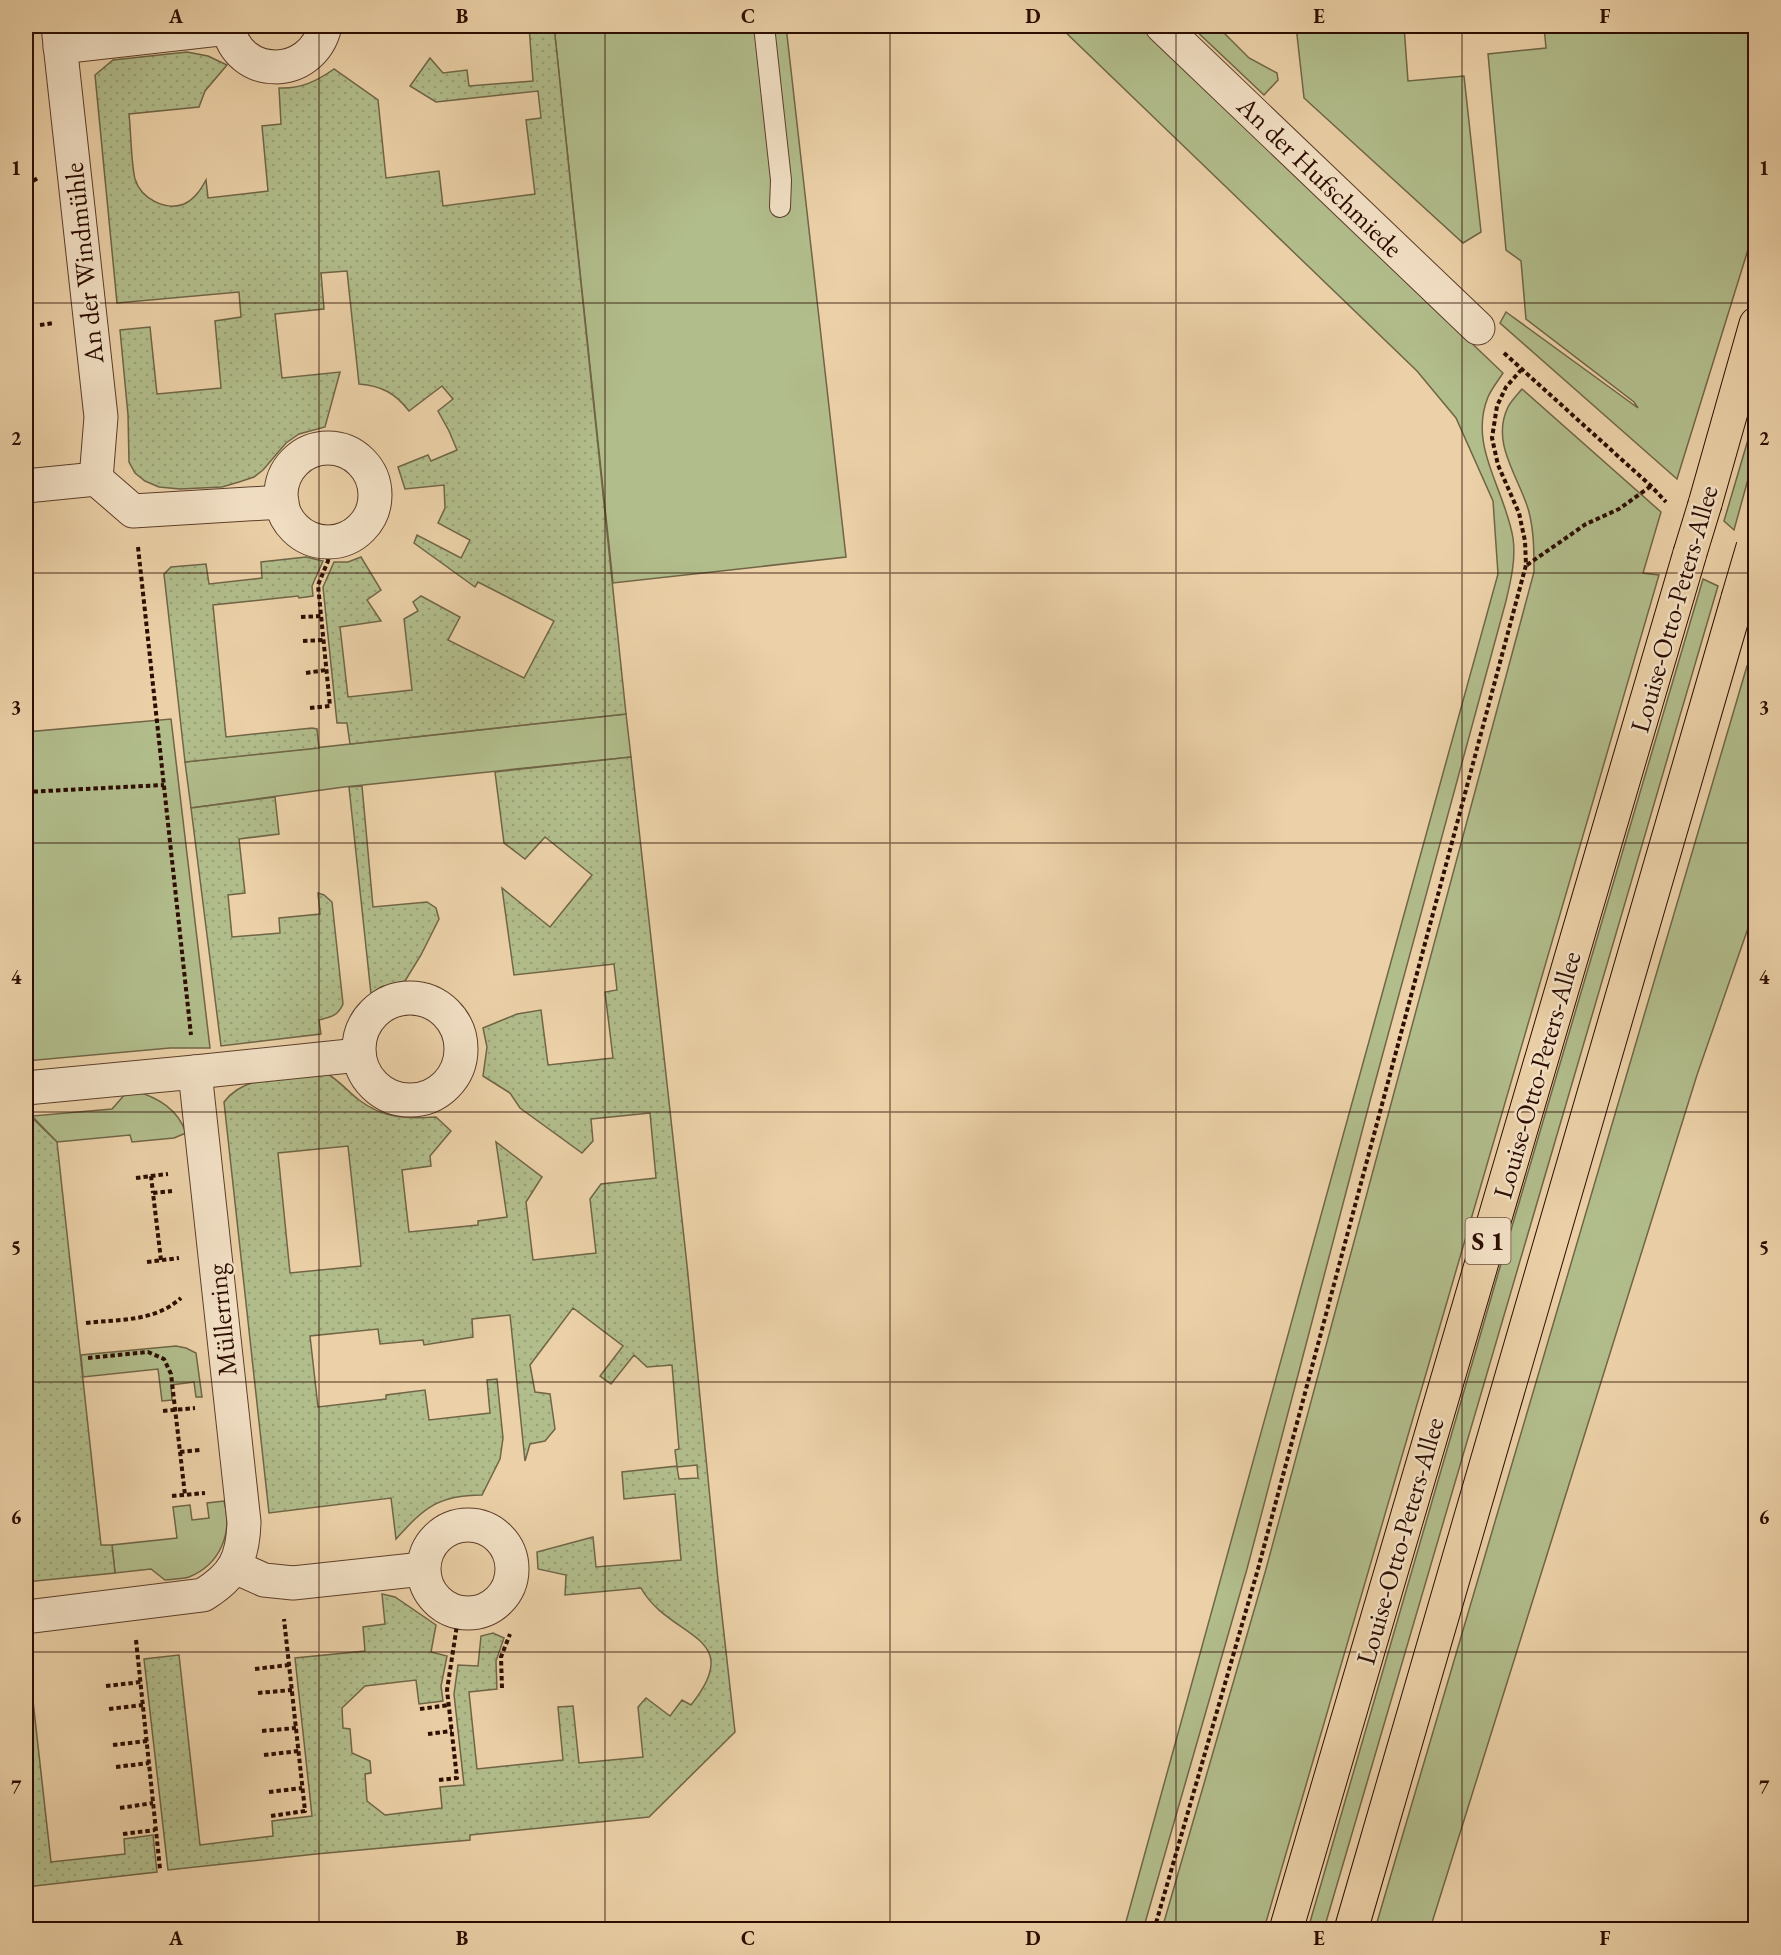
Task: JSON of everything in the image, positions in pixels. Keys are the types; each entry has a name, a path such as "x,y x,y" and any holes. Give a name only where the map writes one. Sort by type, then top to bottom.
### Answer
{"main road":[{"name":"Louise-Otto-Peters-Allee","path":"1286,1929 1705,504 1755,324"},
{"name":"S 1","path":"1351,1929 1754,543"}],"street":[{"name":"An der Windmühle","path":"96,479 101,417 59,36 228,27 234,43 244,55 256,64 272,67 287,66 302,61 313,51 325,26"},
{"name":"An der Hufschmiede","path":"1162,26 1478,328"},
{"path":"328,448 344,451 358,459 369,471 374,486 375,501 371,515 362,528 350,536 329,542 307,537 295,528 286,516 282,502 282,486 288,471 298,459 312,451 328,448"},
{"path":"26,486 96,479 134,511 282,502"},
{"path":"26,1088 359,1055"},
{"name":"Müllerring","path":"195,1072 244,1522 242,1546 235,1567"},
{"path":"472,1524 487,1528 499,1537 508,1549 512,1563 512,1578 506,1591 497,1602 485,1610 471,1613 459,1612 443,1606 433,1597 426,1584 423,1569 425,1554 432,1542 443,1531 457,1525 472,1524"},
{"path":"26,1617 203,1595 226,1578 235,1567 264,1580 292,1583 423,1569"}],"lane":[{"path":"764,26 781,180 780,207"}],"path":[{"path":"26,184 33,181"},
{"path":"1154,1929 1261,1557 1526,565 1525,541 1519,513 1498,465 1492,438 1497,406 1506,387 1521,370 1662,497"},
{"path":"1526,565 1586,524 1619,508 1651,486"},
{"path":"134,511 195,1072"},
{"path":"310,708 330,706 318,585 328,561 329,542"},
{"path":"301,617 321,616"},
{"path":"303,641 324,640"},
{"path":"306,673 327,670"},
{"path":"26,792 165,785"},
{"path":"136,1178 153,1175 153,1193 164,1260 147,1262"},
{"path":"153,1193 207,1187"},
{"path":"86,1323 154,1316 169,1309 216,1265"},
{"path":"88,1358 148,1352 157,1354 168,1364 176,1410 185,1495"},
{"path":"163,1411 184,1409"},
{"path":"172,1496 191,1494"},
{"path":"271,1816 305,1812 280,1582"},
{"path":"132,1605 160,1869"},
{"path":"439,1779 457,1778 447,1690 459,1612"},
{"path":"502,1688 501,1657 510,1634"},
{"path":"255,1669 289,1665"},
{"path":"106,1686 141,1682"},
{"path":"258,1693 292,1690"},
{"path":"109,1710 143,1705"},
{"path":"420,1709 449,1705"},
{"path":"262,1731 296,1728"},
{"path":"428,1734 452,1731"},
{"path":"113,1745 147,1741"},
{"path":"264,1755 298,1751"},
{"path":"116,1767 149,1763"},
{"path":"269,1792 302,1788"},
{"path":"120,1808 153,1803"},
{"path":"123,1834 156,1830"}],"green space":[{"path":"529,26 554,26 626,714 350,744 347,723 337,723 323,587 334,562 348,562 361,557 381,590 367,600 381,621 340,627 348,697 412,690 404,619 418,611 413,602 421,596 460,617 448,640 524,678 554,621 478,582 475,587 414,543 417,535 461,558 470,540 438,523 445,508 444,485 405,489 398,467 428,455 431,461 457,450 438,411 453,399 442,386 409,411 399,399 387,392 359,384 347,271 321,273 324,309 275,314 282,378 340,372 325,427 299,434 286,443 254,477 222,487 180,489 159,487 145,481 135,473 129,462 128,415 120,330 150,327 157,394 221,388 215,321 241,317 239,292 117,303 95,75 113,60 187,52 208,56 227,65 205,91 199,107 129,114 135,179 148,198 155,202 170,206 184,204 197,194 206,180 208,198 268,191 262,126 281,124 279,88 308,83 334,69 378,100 386,178 439,171 443,206 535,194 526,120 541,118 538,91 436,102 410,86 430,58 443,73 467,70 469,86 533,81"},
{"path":"554,26 786,26 846,557 613,583"},
{"path":"1059,26 1139,26 1503,373 1488,397 1483,415 1482,433 1490,468 1509,520 1514,546 1506,601 1370,1101 1247,1569 1143,1930 1124,1929 1498,574 1493,501 1456,418 1417,371"},
{"path":"1191,26 1217,26 1249,58 1277,73 1278,80 1264,95"},
{"path":"1296,26 1404,26 1408,81 1464,76 1481,232 1463,243 1304,98"},
{"path":"1544,26 1755,26 1755,227 1677,479 1500,323 1506,312 1638,408 1634,402 1526,319 1521,261 1506,250 1488,54 1546,48"},
{"path":"1522,389 1661,512 1643,573 1659,575 1264,1929 1162,1929 1266,1569 1534,572 1533,534 1529,512 1508,461 1502,434 1503,421 1508,407"},
{"path":"1755,416 1755,454 1734,530 1724,521"},
{"path":"306,557 323,561 312,586 313,596 213,605 226,737 312,728 317,729 319,748 185,762 164,574 171,567 206,564 209,584 262,578 261,562"},
{"path":"1703,579 1718,586 1324,1929 1308,1929 1498,1274"},
{"path":"1747,666 1756,668 1755,908 1697,1075 1430,1929 1375,1929"},
{"path":"626,714 631,757 344,787 191,808 185,762"},
{"path":"171,719 210,1048 170,1048 26,1061 26,732"},
{"path":"631,757 687,1265 735,1732 649,1817 470,1835 470,1840 168,1870 144,1659 179,1655 200,1845 273,1836 272,1821 312,1816 295,1658 365,1651 363,1627 385,1624 382,1594 395,1597 436,1625 431,1652 447,1656 441,1686 443,1701 419,1704 416,1680 365,1686 342,1708 343,1728 350,1729 352,1753 370,1761 371,1773 365,1774 367,1801 385,1815 442,1808 440,1787 464,1785 454,1694 458,1665 478,1666 481,1636 493,1633 504,1638 496,1661 497,1689 469,1692 477,1769 563,1760 558,1707 573,1706 579,1763 643,1757 638,1707 646,1698 670,1716 682,1700 691,1705 706,1682 711,1664 708,1650 698,1639 654,1605 641,1588 565,1595 566,1575 538,1569 537,1552 593,1537 596,1567 681,1560 675,1494 624,1499 622,1472 677,1466 675,1450 679,1449 672,1365 647,1367 634,1355 611,1384 600,1376 623,1346 573,1308 530,1365 535,1392 550,1394 555,1429 545,1441 530,1444 525,1461 510,1315 472,1319 473,1337 424,1345 423,1340 380,1344 378,1329 310,1336 318,1407 386,1399 386,1395 425,1390 429,1420 490,1413 487,1380 497,1379 503,1438 500,1459 482,1495 454,1498 433,1505 415,1519 396,1539 391,1498 269,1513 224,1102 233,1093 244,1086 270,1078 326,1073 359,1100 378,1111 405,1118 436,1117 451,1131 430,1156 431,1166 402,1170 409,1232 478,1225 478,1221 507,1217 496,1142 542,1177 526,1202 533,1260 596,1253 590,1199 601,1184 656,1178 650,1113 591,1119 593,1141 582,1153 520,1108 510,1093 483,1076 487,1047 483,1028 517,1014 541,1010 548,1065 613,1058 605,992 617,990 614,964 514,975 502,888 550,927 592,875 545,837 525,859 504,843 495,772","holes":["348,1146 361,1266 290,1273 278,1153","697,1465 698,1478 679,1479 677,1467"]},
{"path":"362,786 373,907 427,902 436,908 439,919 405,981 381,987 371,994 349,787"},
{"path":"275,797 279,834 239,839 245,893 228,895 232,937 280,933 279,918 320,914 318,893 324,895 332,902 343,1004 336,1014 319,1020 321,1034 221,1046 191,808"},
{"path":"136,1091 152,1097 172,1111 178,1117 186,1133 174,1138 132,1142 130,1135 57,1142 32,1116 112,1109 127,1092"},
{"path":"26,1112 57,1142 101,1545 112,1545 115,1573 26,1582"},
{"path":"176,1346 196,1353 202,1397 196,1397 194,1382 171,1385 172,1400 162,1401 158,1369 83,1377 81,1355"},
{"path":"224,1501 227,1524 222,1546 217,1555 200,1571 189,1577 165,1580 151,1569 115,1573 112,1545 177,1538 173,1507 190,1505 192,1520 209,1518 207,1503"},
{"path":"30,1674 51,1862 125,1854 124,1839 153,1835 157,1872 26,1887 26,1675"}]}
